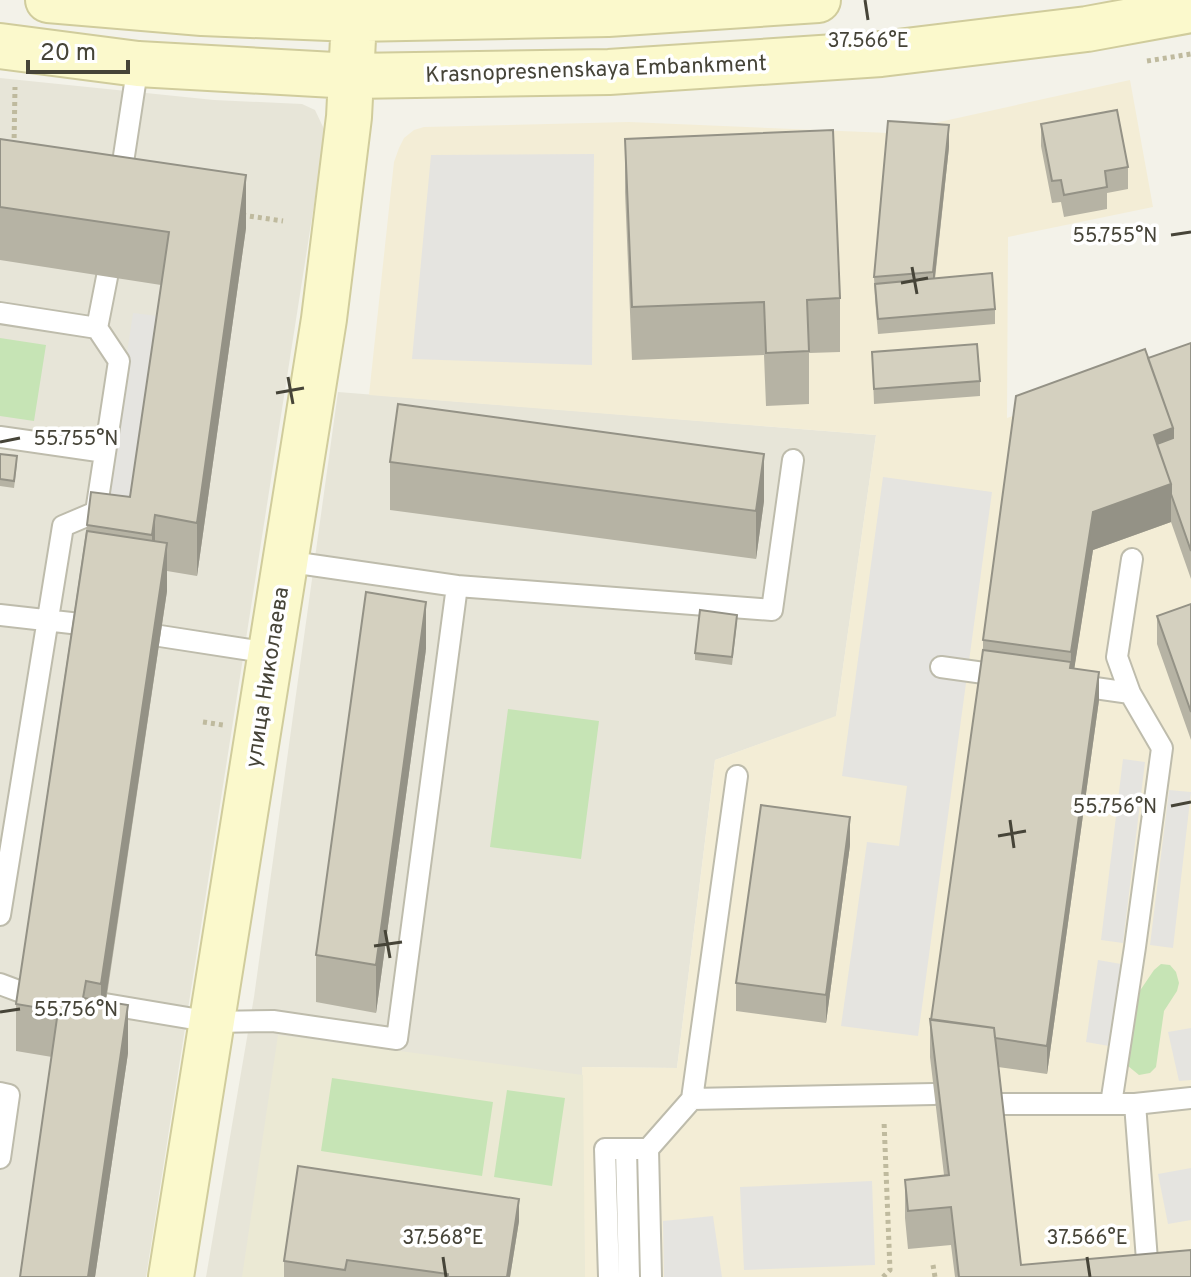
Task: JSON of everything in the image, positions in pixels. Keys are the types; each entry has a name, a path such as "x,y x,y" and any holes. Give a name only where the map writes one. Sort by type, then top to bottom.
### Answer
{"main road":[{"path":"48,0 202,13 354,19 608,14 818,0"},
{"name":"Krasnopresnenskaya Embankment","path":"0,46 138,64 352,76 609,72 881,54 1087,29 1191,10"},
{"name":"улица Николаева","path":"171,1277 324,319 349,117 354,19"}],"lane":[{"path":"118,197 138,64"},
{"path":"0,915 63,526 96,512 119,361 97,328 107,277"},
{"path":"0,313 97,328"},
{"path":"0,437 105,452"},
{"path":"284,561 457,586 772,610 793,460"},
{"path":"1111,1104 1162,748 1130,693 1117,657 1132,559"},
{"path":"105,1004 212,1022 273,1021 397,1039 457,586"},
{"path":"0,615 80,624"},
{"path":"160,636 270,653"},
{"path":"941,667 984,673"},
{"path":"1072,685 1130,693"},
{"path":"651,1277 648,1149 692,1099 737,776"},
{"path":"0,984 24,993"},
{"path":"0,1093 9,1095 0,1158"},
{"path":"692,1099 934,1094"},
{"path":"998,1104 1135,1104 1191,1098"},
{"path":"1135,1104 1148,1273"},
{"path":"609,1277 605,1149 648,1149"},
{"path":"626,1149 629,1277"}],"path":[{"path":"13,150 15,87"},
{"path":"883,1095 890,1270 883,1277"},
{"path":"933,1265 935,1277"}],"shaded area":[{"path":"0,78 214,100 302,104 315,110 324,129 146,1277 0,1277"},
{"path":"1130,80 1153,207 1008,237 1007,418 1191,355 1191,1277 585,1277 582,1067 677,1068 715,760 836,716 876,435 369,395 394,162 399,148 404,138 424,127 629,122 889,133"},
{"path":"594,154 592,365 412,359 431,155"},
{"path":"133,313 158,316 125,538 100,534"},
{"path":"338,392 876,435 836,717 715,760 677,1068 583,1067 585,1277 206,1277 254,997"},
{"path":"883,477 992,492 918,1036 841,1026 867,842 899,846 907,786 842,776"},
{"path":"1123,759 1145,762 1123,943 1101,940"},
{"path":"1169,790 1191,792 1173,948 1150,945"},
{"path":"1098,960 1121,964 1109,1046 1086,1042"},
{"path":"1191,1028 1191,1080 1179,1081 1168,1032"},
{"path":"278,1035 583,1075 585,1277 242,1277"},
{"path":"1191,1168 1191,1220 1168,1224 1158,1174"},
{"path":"872,1181 875,1265 744,1270 740,1187"},
{"path":"713,1216 722,1277 664,1277 663,1221"}],"green space":[{"path":"0,338 46,345 34,421 0,416"},
{"path":"508,709 599,721 581,859 490,847"},
{"path":"1161,964 1170,965 1179,983 1164,1011 1156,1067 1150,1073 1139,1075 1128,1066 1125,1046 1137,995"},
{"path":"332,1078 493,1102 482,1176 321,1151"},
{"path":"507,1090 565,1098 552,1186 494,1177"}],"building":[{"path":"1117,110 1128,167 1105,171 1107,187 1064,195 1061,180 1052,181 1041,124"},
{"path":"888,121 949,125 933,272 874,277"},
{"path":"833,130 840,298 807,300 809,351 766,353 764,302 632,307 625,139"},
{"path":"0,139 246,175 197,523 155,515 152,535 87,525 91,492 130,497 169,232 0,207"},
{"path":"992,273 995,309 878,319 875,284"},
{"path":"1191,343 1191,551 1157,444 1173,438 1173,428 1148,358"},
{"path":"977,344 980,381 874,389 872,352"},
{"path":"1145,349 1173,428 1154,435 1171,484 1093,512 1071,652 983,640 1016,396"},
{"path":"398,404 764,454 756,511 390,462"},
{"path":"0,454 17,456 14,481 0,479"},
{"path":"87,531 167,543 101,984 86,981 83,998 128,1005 88,1277 20,1277 58,1011 16,1004"},
{"path":"366,592 426,602 376,965 316,955"},
{"path":"1191,604 1191,712 1157,616"},
{"path":"700,610 737,615 732,657 695,653"},
{"path":"983,650 1071,662 1070,668 1099,672 1047,1046 995,1038 994,1028 931,1020"},
{"path":"761,805 850,817 826,995 736,983"},
{"path":"930,1019 994,1028 1021,1265 1191,1250 1191,1277 959,1277 951,1207 908,1211 905,1180 949,1175"},
{"path":"298,1166 519,1199 507,1277 448,1277 448,1274 347,1260 345,1270 284,1261"}]}
